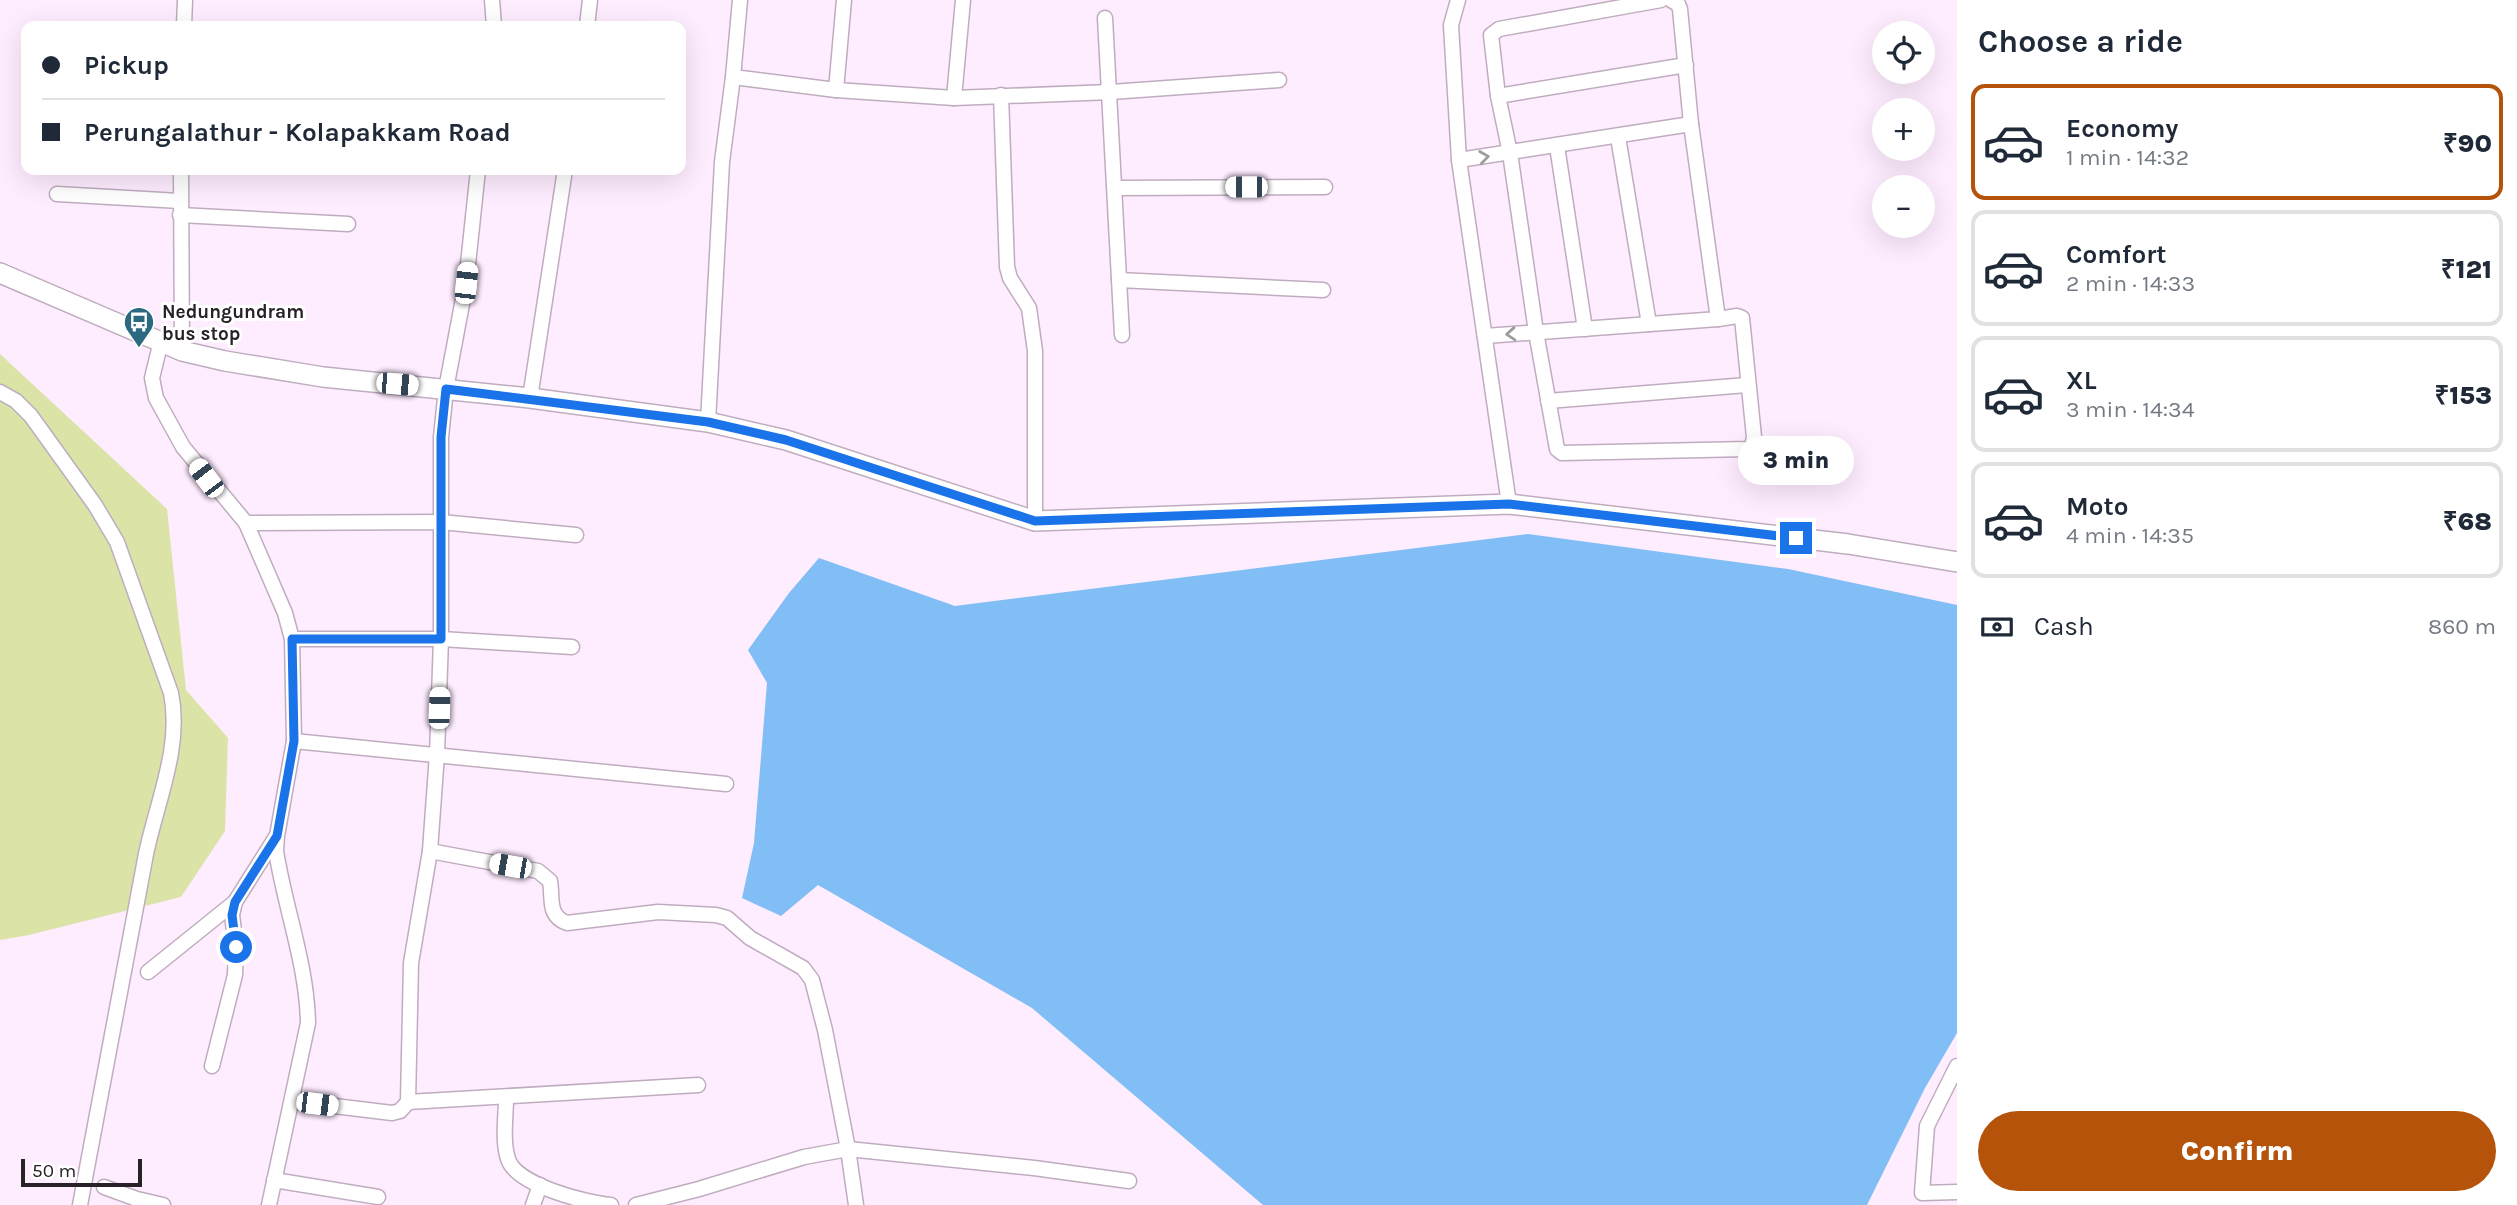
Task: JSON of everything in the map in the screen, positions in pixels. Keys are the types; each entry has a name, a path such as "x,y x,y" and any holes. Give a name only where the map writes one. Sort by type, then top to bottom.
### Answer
{"main road":[{"path":"0,273 182,351 323,377 530,398 708,422 786,440 1035,521 1509,504 1848,544 1957,562"}],"street":[{"path":"184,21 185,0"},
{"path":"492,0 494,21"},
{"path":"588,21 590,0"},
{"path":"708,422 722,162 740,0"},
{"path":"836,90 844,0"},
{"path":"954,98 963,0"},
{"path":"1458,0 1451,25 1459,160 1509,504"},
{"path":"1485,336 1536,332 1586,329 1718,319 1737,316 1742,318 1754,443 1748,449 1562,453 1557,449 1536,332 1510,153 1490,40 1493,31 1661,0"},
{"path":"1671,0 1678,4 1680,9 1691,124 1718,319"},
{"path":"1105,18 1122,335"},
{"path":"1498,96 1686,65"},
{"path":"733,77 836,90 954,98 1111,92 1279,80"},
{"path":"1001,95 1007,267 1010,278 1029,308 1035,351 1035,521"},
{"path":"1459,160 1691,124"},
{"path":"1618,136 1649,324"},
{"path":"1557,146 1586,329"},
{"path":"181,175 182,351"},
{"path":"293,1101 391,1113 400,1111 408,1102 411,963 429,851 437,754 441,639 441,437 446,389 466,283 477,175"},
{"path":"530,398 564,175"},
{"path":"1115,188 1325,187"},
{"path":"57,194 348,224"},
{"path":"1119,280 1323,290"},
{"path":"161,341 152,378 156,398 183,447 246,523 285,613 292,639 294,741 277,836 279,870 308,1002 308,1023 269,1205"},
{"path":"1548,401 1747,385"},
{"path":"0,392 16,401 31,416 117,542 171,693 176,716 170,756 148,846 80,1205"},
{"path":"246,523 440,522 576,535"},
{"path":"292,639 441,639 572,647"},
{"path":"294,741 726,783"},
{"path":"148,972 235,902 277,836"},
{"path":"429,851 538,871 550,881 555,916 567,923 658,912 716,915 727,918 750,938 803,968 812,980 825,1030 856,1205"},
{"path":"212,1066 235,975 236,947 232,915 235,902"},
{"path":"1957,1066 1927,1126 1922,1193 1957,1192"},
{"path":"408,1102 698,1084"},
{"path":"506,1098 508,1158 516,1171 540,1185 577,1199 611,1205"},
{"path":"643,1205 804,1157 848,1149 1034,1168 1129,1181"},
{"path":"274,1180 378,1197"},
{"path":"533,1205 540,1185"},
{"path":"104,1187 163,1205"}],"green space":[{"path":"0,354 167,509 186,690 228,738 225,831 181,897 0,940"}],"water":[{"path":"1528,534 1788,569 1957,605 1957,1033 1925,1088 1867,1205 1263,1205 1032,1008 818,885 781,916 742,898 754,843 767,683 748,650 789,593 819,558 955,606"}],"place":[{"name":"Nedungundram bus stop","path":"139,349"}],"route":[{"path":"236,947 232,915 235,902 277,836 294,741 292,639 441,639 441,437 446,389 708,422 786,440 1035,521 1509,504 1796,538"}]}
